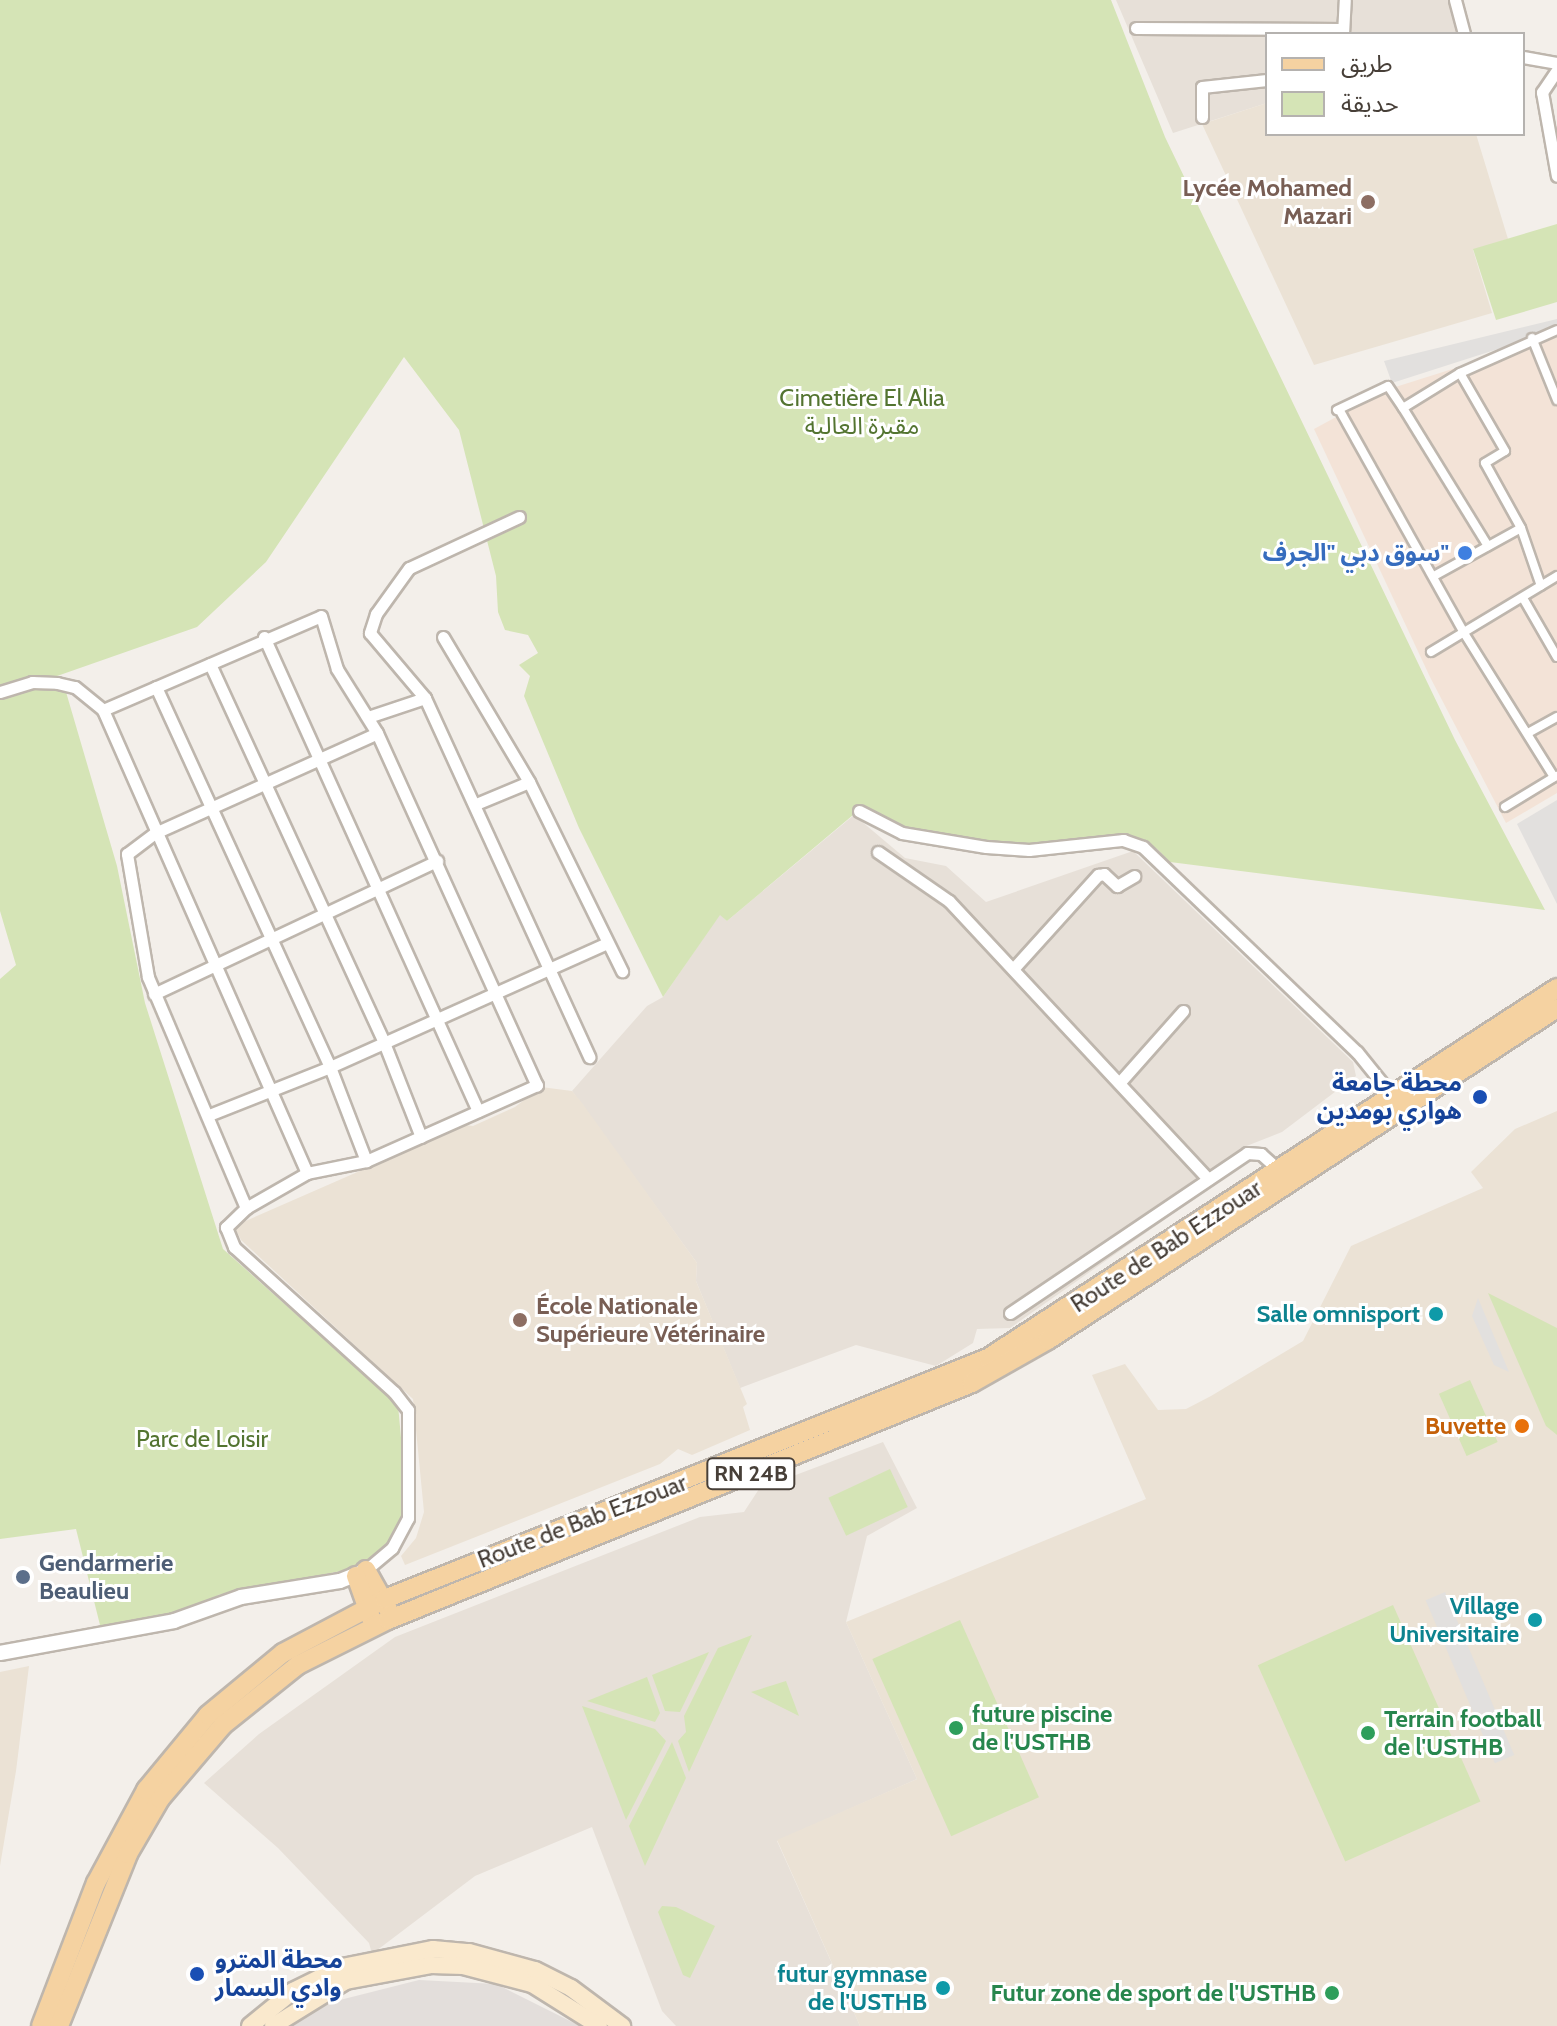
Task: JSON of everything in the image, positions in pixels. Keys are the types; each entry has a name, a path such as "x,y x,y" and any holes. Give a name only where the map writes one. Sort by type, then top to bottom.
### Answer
{"main road":[{"name":"Route de Bab Ezzouar","path":"1480,1049 1557,988"},
{"name":"Route de Bab Ezzouar","path":"41,2026 93,1915 110,1898 160,1799 223,1725 298,1665 383,1622 972,1383 1048,1340 1480,1049 1557,1008"},
{"name":"Route de Bab Ezzouar","path":"59,2026 93,1915 96,1883 146,1790 208,1715 283,1653 385,1599 962,1371 1039,1329 1280,1171 1398,1102"},
{"path":"361,1573 385,1599 383,1622"},
{"path":"361,1573 364,1608 383,1622"},
{"path":"96,1883 110,1898"},
{"path":"250,2026 293,1991 342,1967 433,1949 469,1952 535,1970 571,1988 622,2026"},
{"path":"273,2026 346,1981 431,1965 463,1966 532,1984 599,2026"}],"street":[{"path":"1136,28 1343,31 1345,0"},
{"path":"1455,0 1463,32"},
{"path":"1525,57 1557,63"},
{"path":"1557,70 1542,92 1557,176"},
{"path":"1202,117 1202,87 1265,80"},
{"path":"1403,408 1460,373 1532,338 1557,330"},
{"path":"1532,338 1557,400"},
{"path":"1460,373 1505,451 1485,463 1521,528 1541,586"},
{"path":"1488,546 1388,386 1338,410 1464,633 1555,776 1505,807"},
{"path":"519,517 409,568 376,614 370,633 425,698 551,965 589,1057"},
{"path":"1434,576 1521,528"},
{"path":"1431,652 1557,576"},
{"path":"1523,598 1557,657"},
{"path":"0,1653 174,1621 241,1597 361,1573 392,1548 408,1518 408,1410 394,1392 234,1247 226,1227 246,1208 307,1173 366,1161 537,1085 377,733 337,669 321,616 264,637 103,710"},
{"path":"264,637 439,1017 478,1111"},
{"path":"443,637 529,782 622,971"},
{"path":"210,664 383,1040 421,1137"},
{"path":"0,692 32,682 57,683 75,687 103,710 307,1173"},
{"path":"156,687 330,1067 366,1161"},
{"path":"368,717 425,698"},
{"path":"1528,733 1557,717"},
{"path":"246,1208 209,1115 154,994 127,854 155,833 377,733"},
{"path":"476,804 529,782"},
{"path":"859,811 902,833 986,847 1029,850 1116,840 1143,847 1357,1052 1398,1102"},
{"path":"878,852 949,901 1208,1179"},
{"path":"154,994 437,861"},
{"path":"1013,969 1098,875 1104,874 1117,886 1134,876"},
{"path":"209,1115 269,1087 330,1067 494,990 607,943"},
{"path":"1120,1082 1183,1011"},
{"path":"1010,1313 1208,1179 1254,1152 1280,1171"}],"shaded area":[{"path":"1116,0 1456,0 1462,32 1265,32 1265,104 1173,133"},
{"name":"Lycée Mohamed Mazari","path":"1265,104 1265,136 1477,136 1508,239 1473,250 1492,313 1314,365 1202,124"},
{"path":"1557,319 1557,330 1392,383 1384,361"},
{"name":"سوق دبي \"الجرف\"","path":"1557,336 1557,793 1506,823 1430,677 1314,429 1386,390"},
{"path":"1557,800 1557,904 1517,824"},
{"path":"854,815 905,858 946,866 986,902 1133,851 1353,1062 1356,1076 1282,1132 1244,1147 1251,1159 1010,1328 977,1329 973,1343 936,1366 856,1345 740,1388 696,1281 697,1263 572,1091 647,1006 663,997 720,914 727,921"},
{"name":"École Nationale Supérieure Vétérinaire","path":"541,1087 572,1091 697,1263 696,1281 747,1404 743,1407 750,1430 692,1455 678,1449 660,1464 405,1565 401,1556 416,1538 424,1512 413,1399 241,1240 234,1226 465,1125 473,1126 515,1107"},
{"path":"1557,1111 1557,2026 860,2026 777,1840 917,1779 846,1622 1146,1499 1092,1375 1125,1364 1158,1410 1186,1409 1211,1396 1303,1341 1351,1246 1483,1188 1471,1172 1515,1129"},
{"path":"1478,1298 1509,1372 1494,1365 1472,1316"},
{"path":"883,1442 917,1508 867,1536 846,1622 917,1779 777,1841 860,2026 676,2026 662,2011 592,1827 475,1876 372,1954 369,1943 278,1848 204,1783 259,1734 395,1637 700,1517 744,1512 759,1489"},
{"path":"1445,1592 1514,1755 1495,1763 1426,1600"},
{"path":"29,1666 16,1771 0,1866 0,1672"},
{"path":"419,1980 496,1984 580,2026 289,2026 332,2002"}],"green space":[{"name":"Cimetière El Alia مقبرة العالية","path":"0,0 1111,0 1165,137 1455,740 1545,910 1170,862 1157,849 1131,838 1016,848 896,826 859,810 727,921 720,915 663,997 579,828 524,696 530,676 519,665 538,653 528,635 505,630 498,612 496,576 459,430 404,357 266,562 197,627 0,696"},
{"path":"1557,224 1557,302 1496,320 1473,249"},
{"name":"Parc de Loisir","path":"37,688 66,692 117,866 145,1003 223,1249 398,1405 407,1503 402,1531 367,1566 218,1595 208,1610 101,1629 76,1529 0,1539 0,979 16,965 0,911 0,699"},
{"path":"1488,1293 1557,1328 1557,1435 1546,1426"},
{"path":"1470,1380 1498,1442 1467,1456 1439,1394"},
{"path":"890,1469 908,1507 846,1536 828,1498"},
{"name":"Terrain football de l'USTHB","path":"1393,1605 1480,1801 1345,1862 1258,1665"},
{"name":"future piscine de l'USTHB","path":"960,1620 1039,1797 951,1836 872,1659"},
{"path":"752,1635 689,1772 678,1741 686,1732 684,1716 718,1648"},
{"path":"709,1652 680,1712 665,1711 652,1675"},
{"path":"647,1677 660,1713 655,1722 587,1701"},
{"path":"786,1681 799,1716 751,1692"},
{"path":"582,1706 655,1729 666,1741 626,1820"},
{"path":"672,1742 686,1778 645,1866 629,1826"},
{"path":"662,1906 676,1907 715,1926 690,1978 683,1975 658,1912"}],"place":[{"name":"Lycée Mohamed Mazari","path":"1368,202"},
{"name":"سوق دبي \"الجرف\"","path":"1465,553"},
{"name":"محطة جامعة هواري بومدين","path":"1480,1097"},
{"name":"Salle omnisport","path":"1436,1314"},
{"name":"École Nationale Supérieure Vétérinaire","path":"520,1320"},
{"name":"Buvette","path":"1522,1426"},
{"name":"Gendarmerie Beaulieu","path":"23,1577"},
{"name":"Village Universitaire","path":"1535,1620"},
{"name":"future piscine de l'USTHB","path":"956,1728"},
{"name":"Terrain football de l'USTHB","path":"1368,1733"},
{"name":"محطة المترو وادي السمار","path":"197,1974"},
{"name":"futur gymnase de l'USTHB","path":"943,1988"},
{"name":"Futur zone de sport de l'USTHB","path":"1332,1993"}]}
